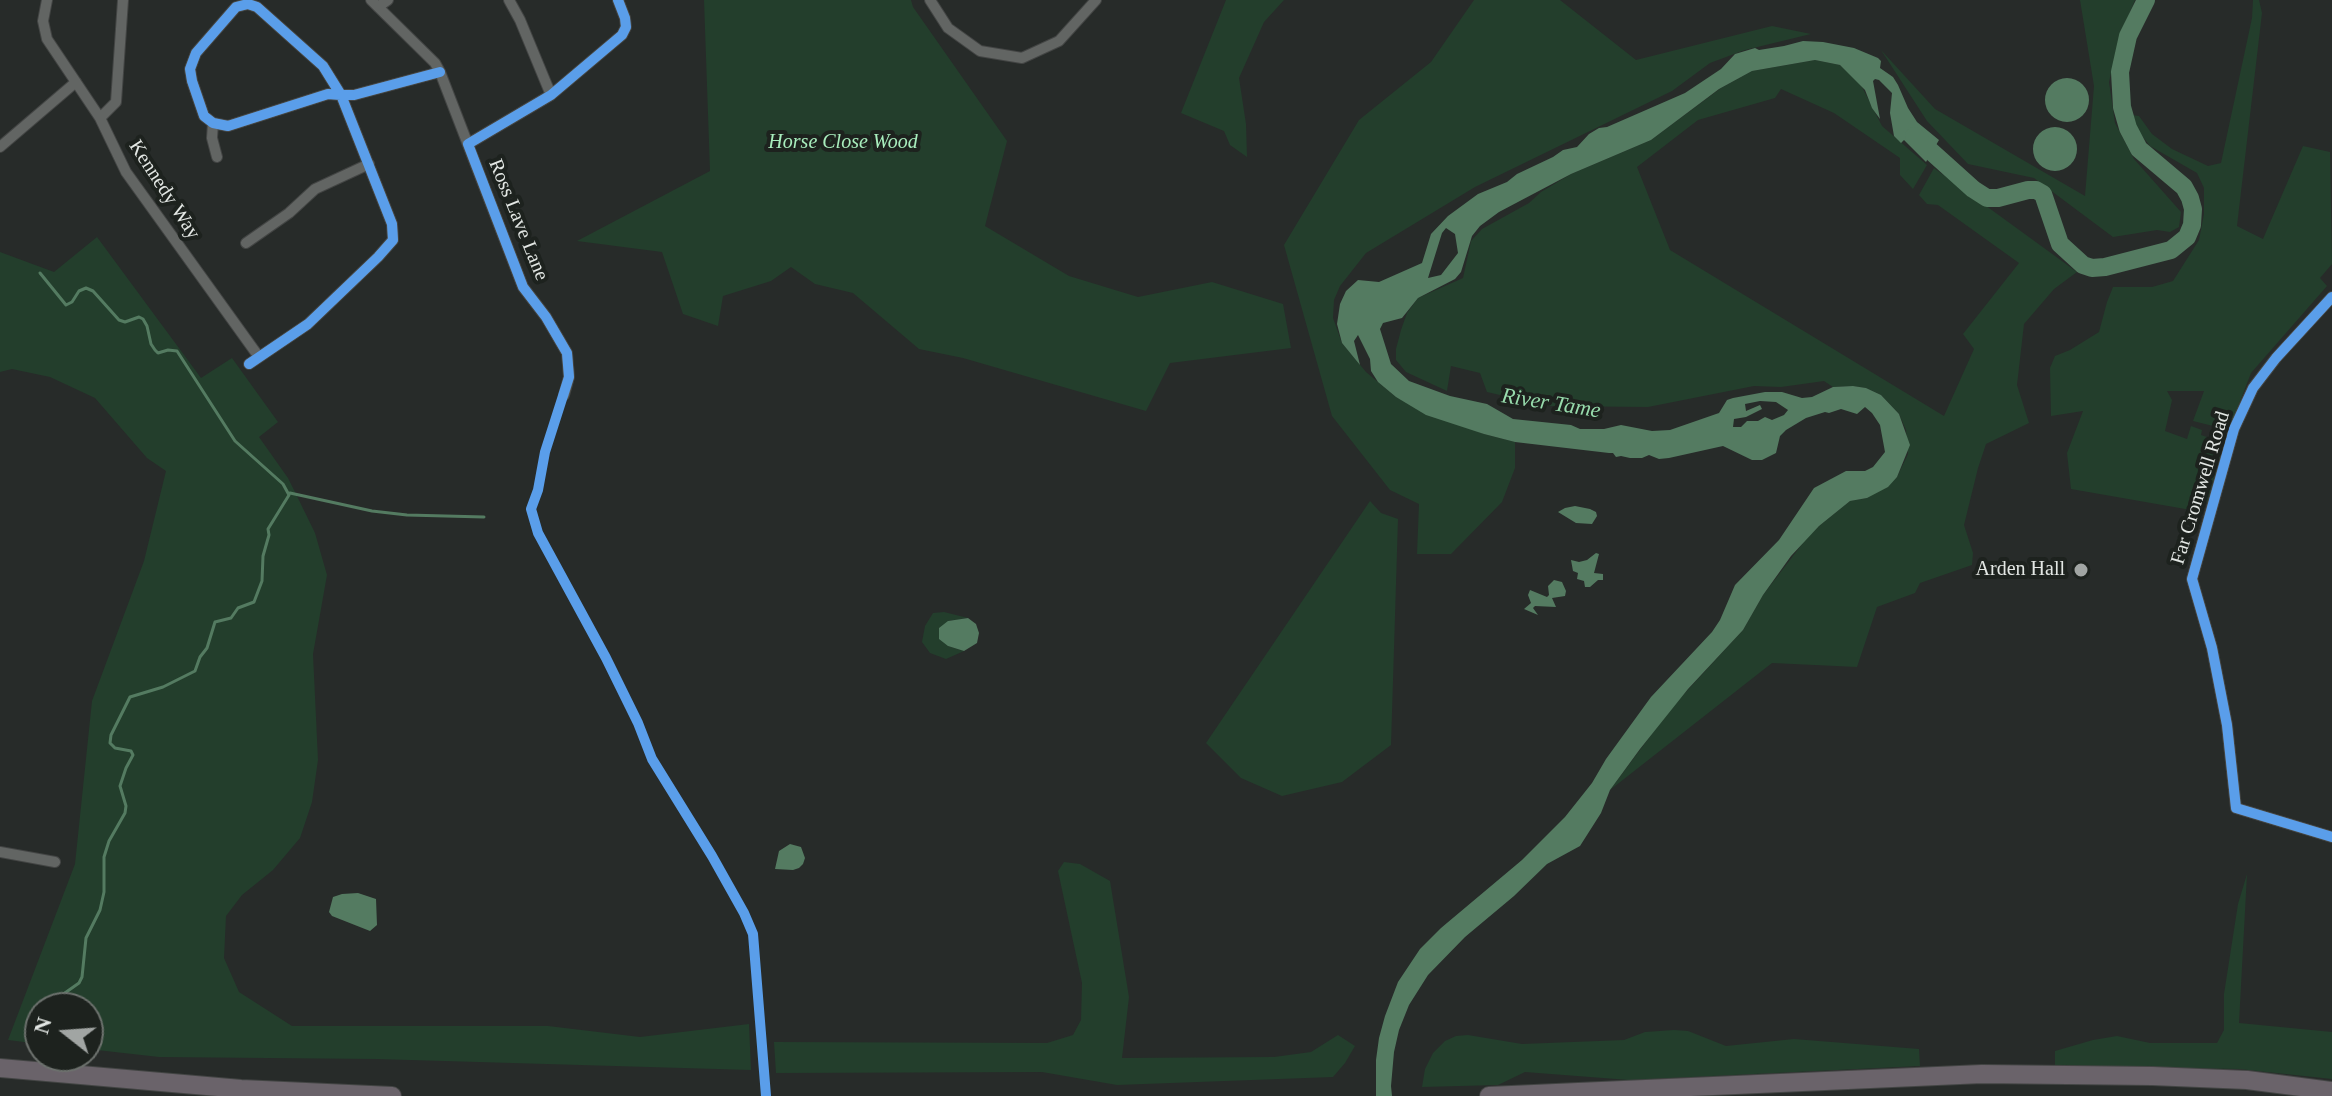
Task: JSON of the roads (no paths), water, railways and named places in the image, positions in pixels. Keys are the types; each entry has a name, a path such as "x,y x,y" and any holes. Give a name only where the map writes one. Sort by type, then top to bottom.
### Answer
{"highway":[{"path":"0,1068 241,1089 392,1096"},
{"path":"1489,1096 1982,1074 2247,1080 2332,1091"}],"street":[{"name":"Kennedy Way","path":"47,0 43,21 47,39 100,118 126,172 259,357"},
{"path":"100,118 116,102 123,0"},
{"path":"374,4 388,0"},
{"path":"509,0 551,95"},
{"path":"468,144 551,95 622,35 626,27 625,18 618,0"},
{"path":"930,0 948,28 980,51 1022,58 1059,41 1096,0"},
{"path":"249,364 308,324 393,240 392,224 341,95 323,66 257,7 248,4 236,7 192,60 192,81 204,116 213,123 228,126 328,94 341,95 354,95 440,72 435,63 374,4"},
{"name":"Ross Lave Lane","path":"440,72 523,287 546,317 567,353 569,377 564,395"},
{"path":"0,147 76,82"},
{"path":"213,123 212,138 217,157"},
{"path":"246,243 289,213 315,189 369,164"},
{"name":"Far Cromwell Road","path":"2332,297 2253,388 2234,429 2192,579 2212,648 2227,725 2236,808 2332,837"},
{"path":"0,852 55,862"}],"waterway":[{"name":"River Tame","path":"1914,136 1987,198 2028,190 2043,194 2060,244 2083,265 2105,267 2171,250 2187,237 2192,225 2190,198 2184,187 2139,149 2122,107 2120,72 2128,36 2146,0"},
{"path":"40,273 66,305 86,288 93,291 119,320 143,319 155,350 158,353 177,351 235,441 283,484 289,495 268,529 262,581 254,602 238,608 231,618 215,622 207,648 195,671 163,687 130,697 111,735 110,743 115,748 131,751 133,755 120,786 125,813 104,857 104,892 100,910 86,938 82,977 66,992"},
{"path":"290,493 372,511 484,517"}],"place":[{"name":"Arden Hall","path":"2081,570"}],"park label":[{"name":"Horse Close Wood","path":"843,143"}]}
